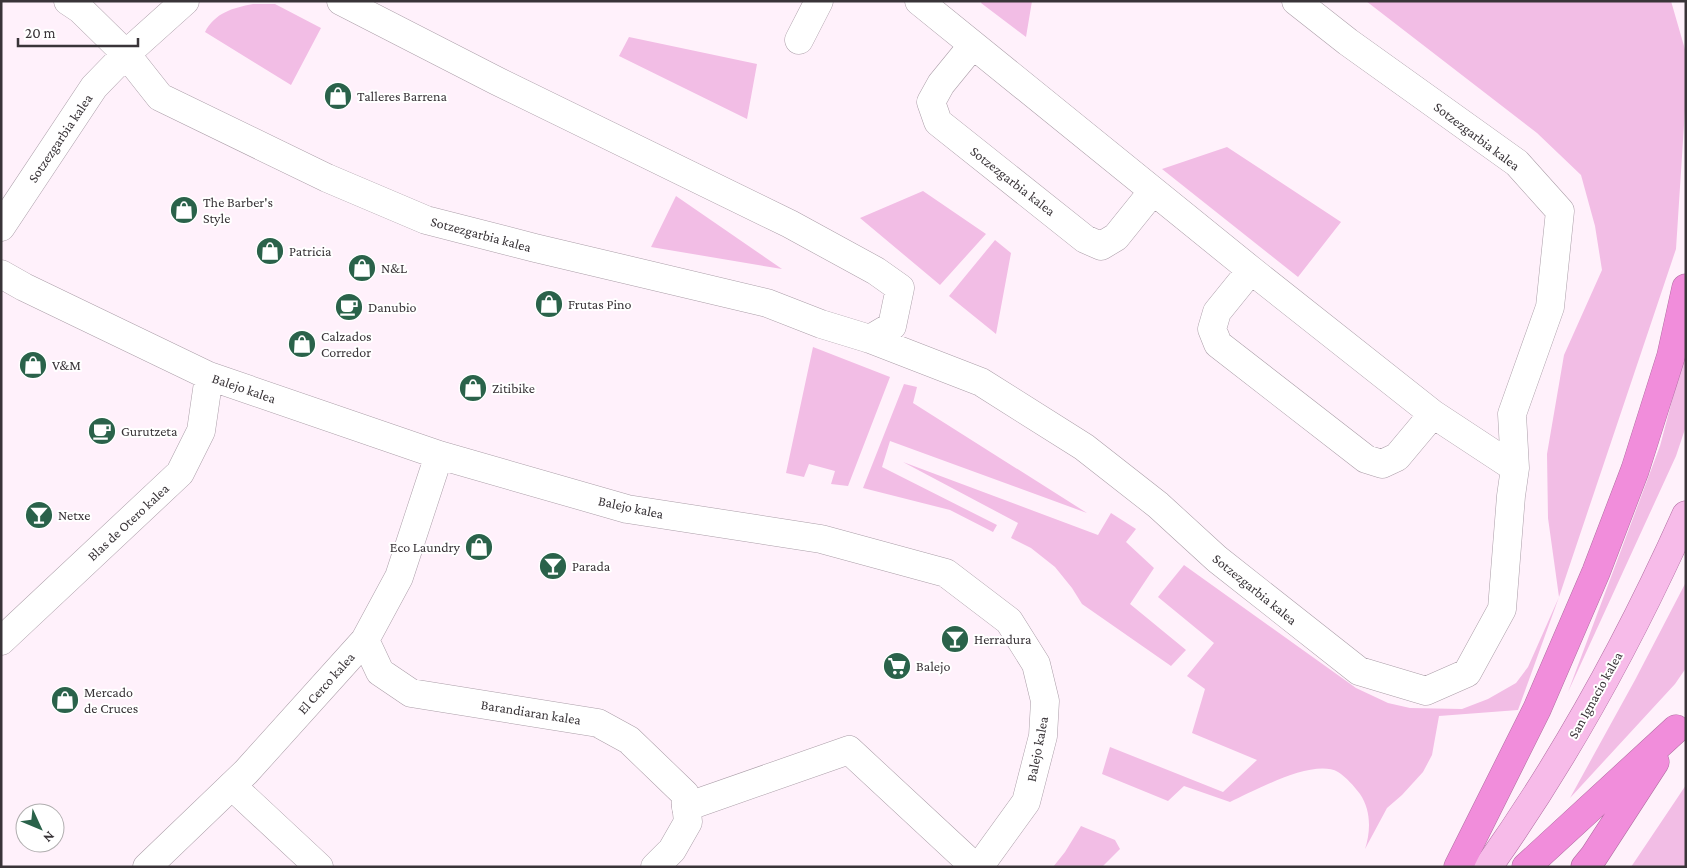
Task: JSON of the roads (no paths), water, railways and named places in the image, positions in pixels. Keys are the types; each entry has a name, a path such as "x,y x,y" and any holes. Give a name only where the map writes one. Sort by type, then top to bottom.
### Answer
{"highway":[{"path":"1458,867 1537,708 1596,572 1635,470 1671,356 1686,288"},
{"path":"1526,867 1681,722"},
{"path":"1585,867 1681,722"}],"main road":[{"name":"San Ignacio kalea","path":"1488,867 1515,830 1578,727 1644,605 1686,515"}],"street":[{"name":"Sotzezgarbia kalea","path":"68,1 80,9 126,54 160,97 327,178 426,220 535,248 767,302 821,324 870,339 981,382 1084,447 1158,505 1217,559 1359,671 1426,691 1467,673 1502,609 1515,468 1512,414 1550,307 1560,211 1517,163 1356,48 1296,1"},
{"name":"Sotzezgarbia kalea","path":"1,227 94,87 126,54 185,1"},
{"path":"340,1 790,224 876,271 900,288 892,326 870,339"},
{"path":"799,40 819,1"},
{"path":"918,1 1251,270 1433,414 1515,468"},
{"name":"Sotzezgarbia kalea","path":"972,46 941,84 931,102 938,122 1085,238 1101,246 1116,237 1153,191"},
{"path":"1251,270 1217,312 1212,329 1218,344 1366,459 1382,464 1397,457 1433,414"},
{"name":"Balejo kalea","path":"1,274 24,287 209,376 440,455 627,508 821,539 946,573 1008,621 1036,664 1045,701 1043,736 1026,802 979,867"},
{"name":"Blas de Otero kalea","path":"1,641 180,473 201,431 209,376"},
{"name":"El Cerco kalea","path":"147,867 232,786 365,640 399,577 440,455"},
{"name":"Barandiaran kalea","path":"365,640 380,672 411,693 598,723 629,740 685,794 686,807"},
{"path":"655,867 672,850 688,822 686,807 849,750 975,867"},
{"path":"232,786 319,867"}],"place":[{"name":"Talleres Barrena","path":"338,96"},
{"name":"The Barber's Style","path":"184,210"},
{"name":"Patricia","path":"270,251"},
{"name":"N&L","path":"362,268"},
{"name":"Frutas Pino","path":"549,304"},
{"name":"Danubio","path":"349,307"},
{"name":"Calzados Corredor","path":"302,344"},
{"name":"V&M","path":"33,365"},
{"name":"Zitibike","path":"473,388"},
{"name":"Gurutzeta","path":"102,431"},
{"name":"Netxe","path":"39,515"},
{"name":"Eco Laundry","path":"479,547"},
{"name":"Parada","path":"553,566"},
{"name":"Herradura","path":"955,639"},
{"name":"Balejo","path":"897,666"},
{"name":"Mercado de Cruces","path":"65,700"}]}
